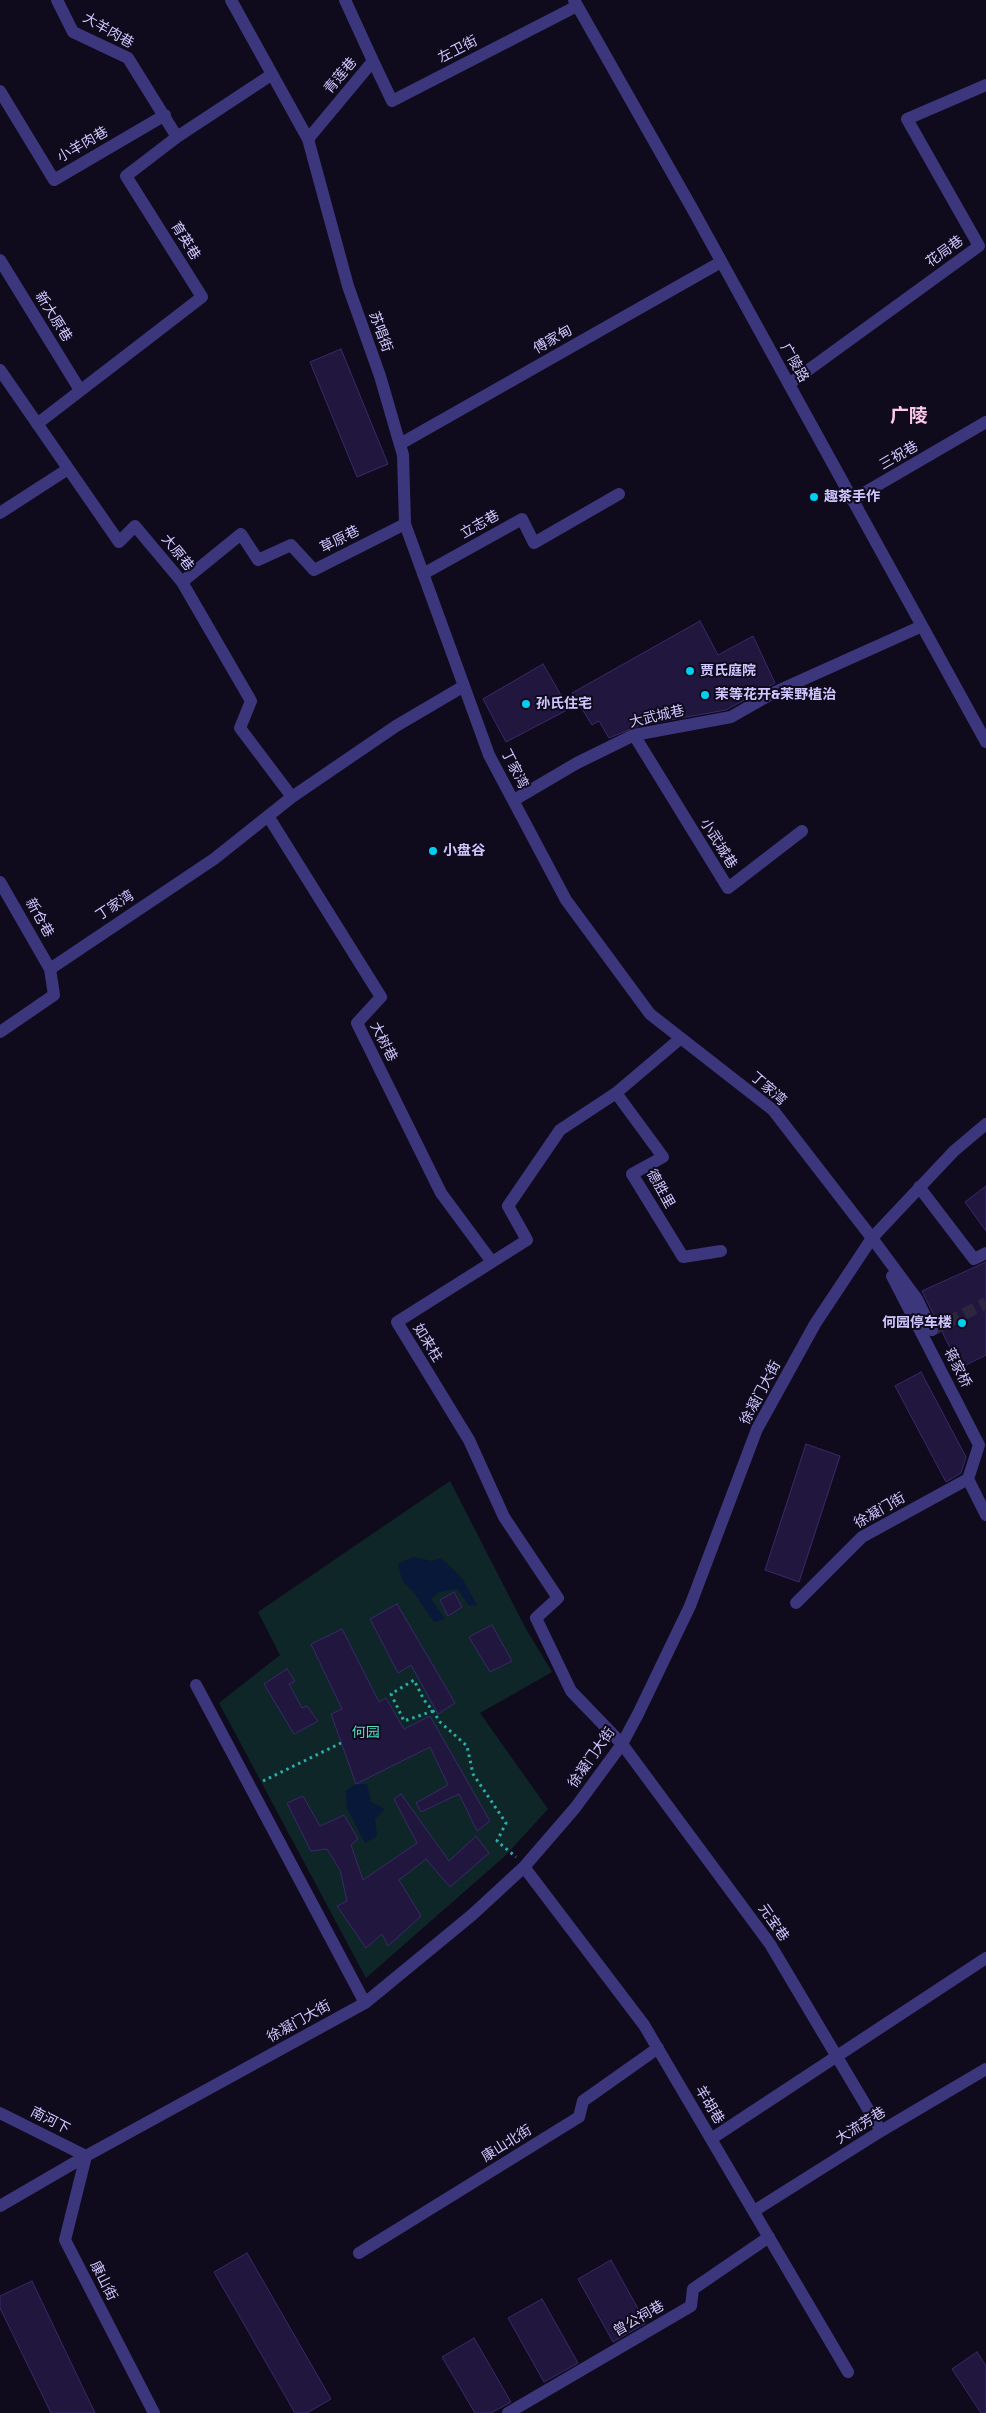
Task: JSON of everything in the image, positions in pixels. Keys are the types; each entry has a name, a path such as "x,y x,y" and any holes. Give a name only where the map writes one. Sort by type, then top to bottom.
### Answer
{"street":[{"name":"大羊肉巷","path":"57,0 73,32 128,58 177,137"},
{"name":"苏唱街","path":"232,0 308,139 348,286 380,376 403,455 405,524 464,686"},
{"name":"青莲巷","path":"308,139 373,61 345,0"},
{"name":"左卫街","path":"373,61 392,101 576,3"},
{"name":"广陵路","path":"576,3 986,742"},
{"name":"育英巷","path":"37,424 202,297 126,176 177,137 272,75"},
{"name":"花局巷","path":"789,384 980,246 906,119 986,85"},
{"name":"小羊肉巷","path":"0,91 54,180 165,115"},
{"name":"新大原巷","path":"0,260 80,390"},
{"name":"傅家甸","path":"400,444 721,262"},
{"name":"大原巷","path":"0,370 119,542 135,526 182,582 251,701 240,728 292,797"},
{"name":"三祝巷","path":"852,500 986,422"},
{"path":"0,513 68,469"},
{"name":"立志巷","path":"423,574 522,519 534,543 619,494"},
{"name":"草原巷","path":"182,582 241,534 258,560 291,545 314,570 405,524"},
{"name":"大武城巷","path":"514,800 577,764 634,735 731,716 773,693 922,626"},
{"name":"丁家湾","path":"50,969 214,859 292,797 396,726 464,686 489,755 566,900 650,1014 773,1110 872,1238"},
{"name":"小武城巷","path":"634,735 728,888 802,831"},
{"name":"大树巷","path":"268,816 381,997 357,1023 441,1193 492,1262"},
{"name":"新仓巷","path":"0,882 50,969"},
{"path":"0,1032 54,995 50,969"},
{"name":"如来柱","path":"622,1744 571,1691 536,1618 558,1598 504,1517 469,1440 397,1322 527,1240 508,1206 560,1130 616,1092 681,1038"},
{"name":"德胜里","path":"616,1092 663,1157 632,1174 683,1257 721,1251"},
{"name":"徐凝门大街","path":"0,2206 86,2156 365,2003 472,1915 524,1867 576,1808 622,1744 690,1606 757,1429 815,1324 872,1238 954,1151 986,1124"},
{"path":"919,1187 974,1259 986,1253"},
{"path":"872,1238 916,1299 932,1330"},
{"name":"蒋家桥","path":"872,1238 979,1445 968,1479"},
{"path":"968,1479 986,1514"},
{"name":"徐凝门街","path":"796,1603 862,1537 968,1479"},
{"path":"196,1685 365,2003"},
{"name":"元宝巷","path":"622,1744 770,1944 881,2131"},
{"name":"羊胡巷","path":"524,1867 644,2025 848,2372"},
{"path":"711,2139 986,1958"},
{"name":"康山北街","path":"359,2253 579,2118 583,2101 658,2048"},
{"name":"大流芳巷","path":"754,2211 881,2131 986,2069"},
{"name":"南河下","path":"0,2113 86,2156"},
{"name":"康山街","path":"86,2156 65,2240 154,2413"},
{"name":"曾公祠巷","path":"508,2413 691,2306 693,2289 769,2237"}],"path":[{"path":"433,1711 404,1721 391,1694 414,1680 440,1722 467,1746 473,1774 506,1823 497,1841 511,1850"},
{"path":"250,1787 341,1743"}],"green space":[{"name":"何园","path":"450,1481 526,1629 552,1672 480,1713 548,1809 506,1855 366,1978 219,1703 280,1655 258,1612"}],"water":[{"path":"413,1557 432,1561 441,1558 462,1578 477,1605 469,1606 458,1589 439,1592 431,1599 445,1619 434,1622 414,1593 402,1580 398,1564"},
{"path":"356,1784 367,1784 371,1802 385,1809 375,1819 377,1836 365,1843 347,1808 346,1791"}],"building":[{"path":"341,349 388,464 357,477 310,362"},
{"name":"贾氏庭院","path":"700,621 718,655 753,636 775,683 726,710 641,725 609,738 599,721 592,725 572,693"},
{"name":"孙氏住宅","path":"543,664 569,709 506,742 483,699"},
{"path":"986,1186 986,1231 965,1202"},
{"name":"何园停车楼","path":"986,1262 986,1355 960,1368 922,1291"},
{"path":"921,1372 966,1457 961,1473 946,1482 895,1386"},
{"path":"806,1444 840,1456 799,1582 765,1570"},
{"path":"454,1592 462,1607 448,1616 440,1600"},
{"path":"397,1604 455,1703 438,1714 411,1665 398,1673 370,1619"},
{"path":"492,1625 512,1661 490,1672 469,1637"},
{"path":"342,1629 379,1702 386,1698 404,1729 430,1716 490,1821 477,1831 459,1794 421,1812 416,1803 448,1785 430,1747 356,1784 331,1714 342,1709 311,1644"},
{"path":"287,1669 295,1681 289,1684 302,1708 307,1706 318,1721 294,1734 264,1684"},
{"path":"401,1794 449,1861 476,1836 489,1853 450,1887 426,1859 399,1880 421,1916 388,1946 382,1934 366,1948 337,1906 347,1901 340,1870 327,1849 311,1851 287,1803 303,1796 320,1826 344,1815 358,1839 351,1845 363,1880 417,1843 394,1799"},
{"path":"247,2253 331,2399 307,2413 295,2413 214,2272"},
{"path":"611,2260 646,2323 613,2342 578,2279"},
{"path":"32,2281 95,2413 51,2413 0,2308 0,2296"},
{"path":"542,2299 578,2363 544,2382 508,2318"},
{"path":"474,2338 511,2402 491,2413 475,2413 442,2357"},
{"path":"977,2352 986,2366 986,2413 981,2413 952,2369"}],"tunnel":[{"path":"932,1330 986,1303"}],"place":[{"name":"趣茶手作","path":"814,497"},
{"name":"贾氏庭院","path":"690,671"},
{"name":"茉等花开&茉野植治","path":"705,695"},
{"name":"孙氏住宅","path":"526,704"},
{"name":"小盘谷","path":"433,851"},
{"name":"何园停车楼","path":"962,1323"}],"district":[{"name":"广陵","path":"909,417"}]}
